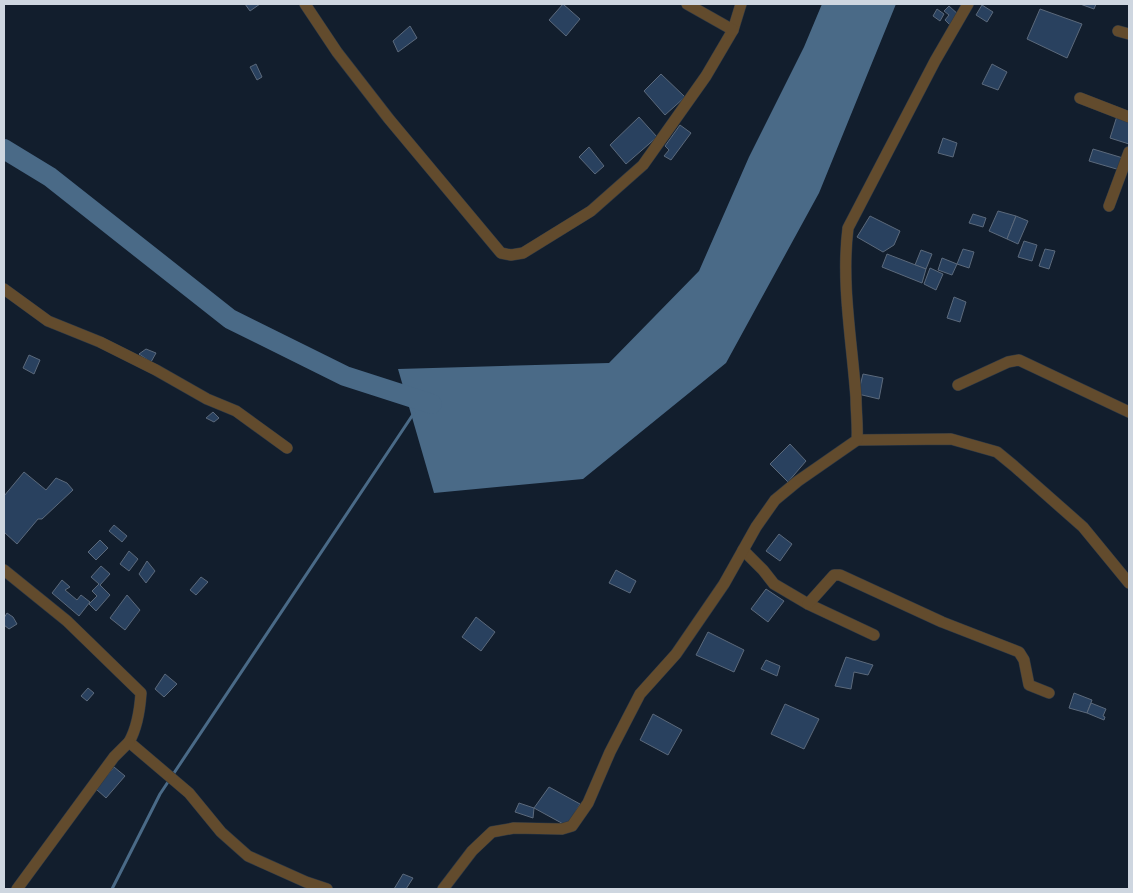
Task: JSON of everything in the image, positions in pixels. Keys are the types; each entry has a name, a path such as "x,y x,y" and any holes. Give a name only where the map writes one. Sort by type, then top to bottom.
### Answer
{"street":[{"path":"304,4 337,52 389,119 501,253 511,256 523,253 591,211 643,165 706,76 733,30 741,4"},
{"path":"687,4 733,30"},
{"path":"857,440 845,250 848,228 935,60 968,4"},
{"path":"1080,98 1129,117"},
{"path":"1108,206 1129,152"},
{"path":"4,289 48,321 100,342 156,370 207,399 236,411 287,448"},
{"path":"958,385 1008,362 1020,360 1129,412"},
{"path":"443,889 472,851 492,832 514,828 562,829 572,826 588,803 610,752 640,694 676,654 724,584 756,527 775,500 798,481 857,440 951,439 997,452 1083,526 1129,583"},
{"path":"743,550 774,584 808,604 874,635"},
{"path":"4,570 67,621 141,692 133,735 129,742 114,757 17,889"},
{"path":"808,604 834,575 840,576 942,622 1019,652 1024,660 1029,684 1049,692"},
{"path":"129,742 189,793 221,832 248,856 306,882 327,889"}],"water":[{"path":"822,4 896,4 819,193 726,363 583,479 434,493 398,369 609,363 699,271 749,157 804,47"}],"building":[{"path":"245,4 260,4 250,11"},
{"path":"563,4 580,19 566,36 549,20"},
{"path":"1080,4 1096,4 1094,9"},
{"path":"982,5 993,12 987,22 976,15"},
{"path":"949,6 960,16 951,26 945,20 949,15 944,11"},
{"path":"937,9 944,14 940,21 933,16"},
{"path":"1040,9 1082,24 1067,58 1027,39"},
{"path":"410,26 417,38 398,52 393,41"},
{"path":"256,64 262,77 257,80 250,67"},
{"path":"992,64 1007,72 998,90 982,84"},
{"path":"661,74 685,97 665,115 644,91"},
{"path":"1117,116 1129,120 1129,144 1110,138"},
{"path":"639,117 657,137 626,164 610,145"},
{"path":"680,125 691,133 671,160 664,156 669,150 665,146"},
{"path":"943,138 957,143 953,157 938,153"},
{"path":"589,147 604,166 595,174 579,157"},
{"path":"1093,149 1123,158 1120,170 1089,161"},
{"path":"998,211 1016,216 1007,239 989,231"},
{"path":"973,214 986,218 983,227 969,223"},
{"path":"870,216 900,231 894,245 883,252 857,237"},
{"path":"1016,216 1028,221 1018,244 1007,239"},
{"path":"1024,241 1037,245 1032,261 1018,257"},
{"path":"963,249 974,252 969,268 957,264"},
{"path":"1045,249 1055,251 1049,269 1039,266"},
{"path":"921,250 932,254 926,269 915,265"},
{"path":"887,254 926,269 922,283 882,267"},
{"path":"942,258 957,264 952,275 938,270"},
{"path":"930,268 943,274 936,290 924,284"},
{"path":"954,297 966,302 960,322 947,318"},
{"path":"146,349 156,353 151,362 139,354"},
{"path":"29,355 40,360 34,374 23,368"},
{"path":"863,374 883,378 879,399 858,394"},
{"path":"213,412 219,418 214,422 206,418"},
{"path":"790,444 806,461 788,482 770,464"},
{"path":"24,472 46,490 56,478 67,483 73,490 42,519 38,519 17,544 4,532 4,496"},
{"path":"114,525 127,536 122,542 109,531"},
{"path":"779,534 792,544 780,561 766,551"},
{"path":"100,540 108,548 96,560 88,552"},
{"path":"129,551 138,559 129,571 120,564"},
{"path":"147,561 155,571 146,583 139,574"},
{"path":"101,566 110,574 100,585 110,595 96,611 89,604 97,596 92,591 99,584 91,577"},
{"path":"616,570 636,581 630,593 609,583"},
{"path":"201,577 208,582 196,595 190,590"},
{"path":"62,580 70,587 65,590 77,600 81,595 90,602 79,616 52,593"},
{"path":"766,589 784,601 768,622 751,609"},
{"path":"127,595 140,610 125,630 110,618"},
{"path":"7,613 13,617 17,624 9,629 4,625 4,618"},
{"path":"476,617 495,632 481,651 462,637"},
{"path":"708,632 744,650 734,672 696,655"},
{"path":"846,657 873,665 868,675 854,672 851,689 835,686"},
{"path":"766,660 780,666 777,676 761,669"},
{"path":"165,674 177,684 164,697 155,689"},
{"path":"88,688 94,693 87,701 81,696"},
{"path":"1074,693 1092,700 1087,713 1069,708"},
{"path":"1091,703 1106,709 1103,716 1105,717 1104,720 1087,713"},
{"path":"785,704 819,719 804,749 771,734"},
{"path":"653,714 682,730 668,755 640,740"},
{"path":"114,767 125,776 106,798 96,789"},
{"path":"549,787 580,804 567,826 534,808"},
{"path":"519,803 534,808 533,818 515,812"},
{"path":"403,874 413,878 406,889 394,889"}],"waterway":[{"path":"4,149 50,177 230,319 345,376 432,404"},
{"path":"112,889 160,794 414,413"}]}
